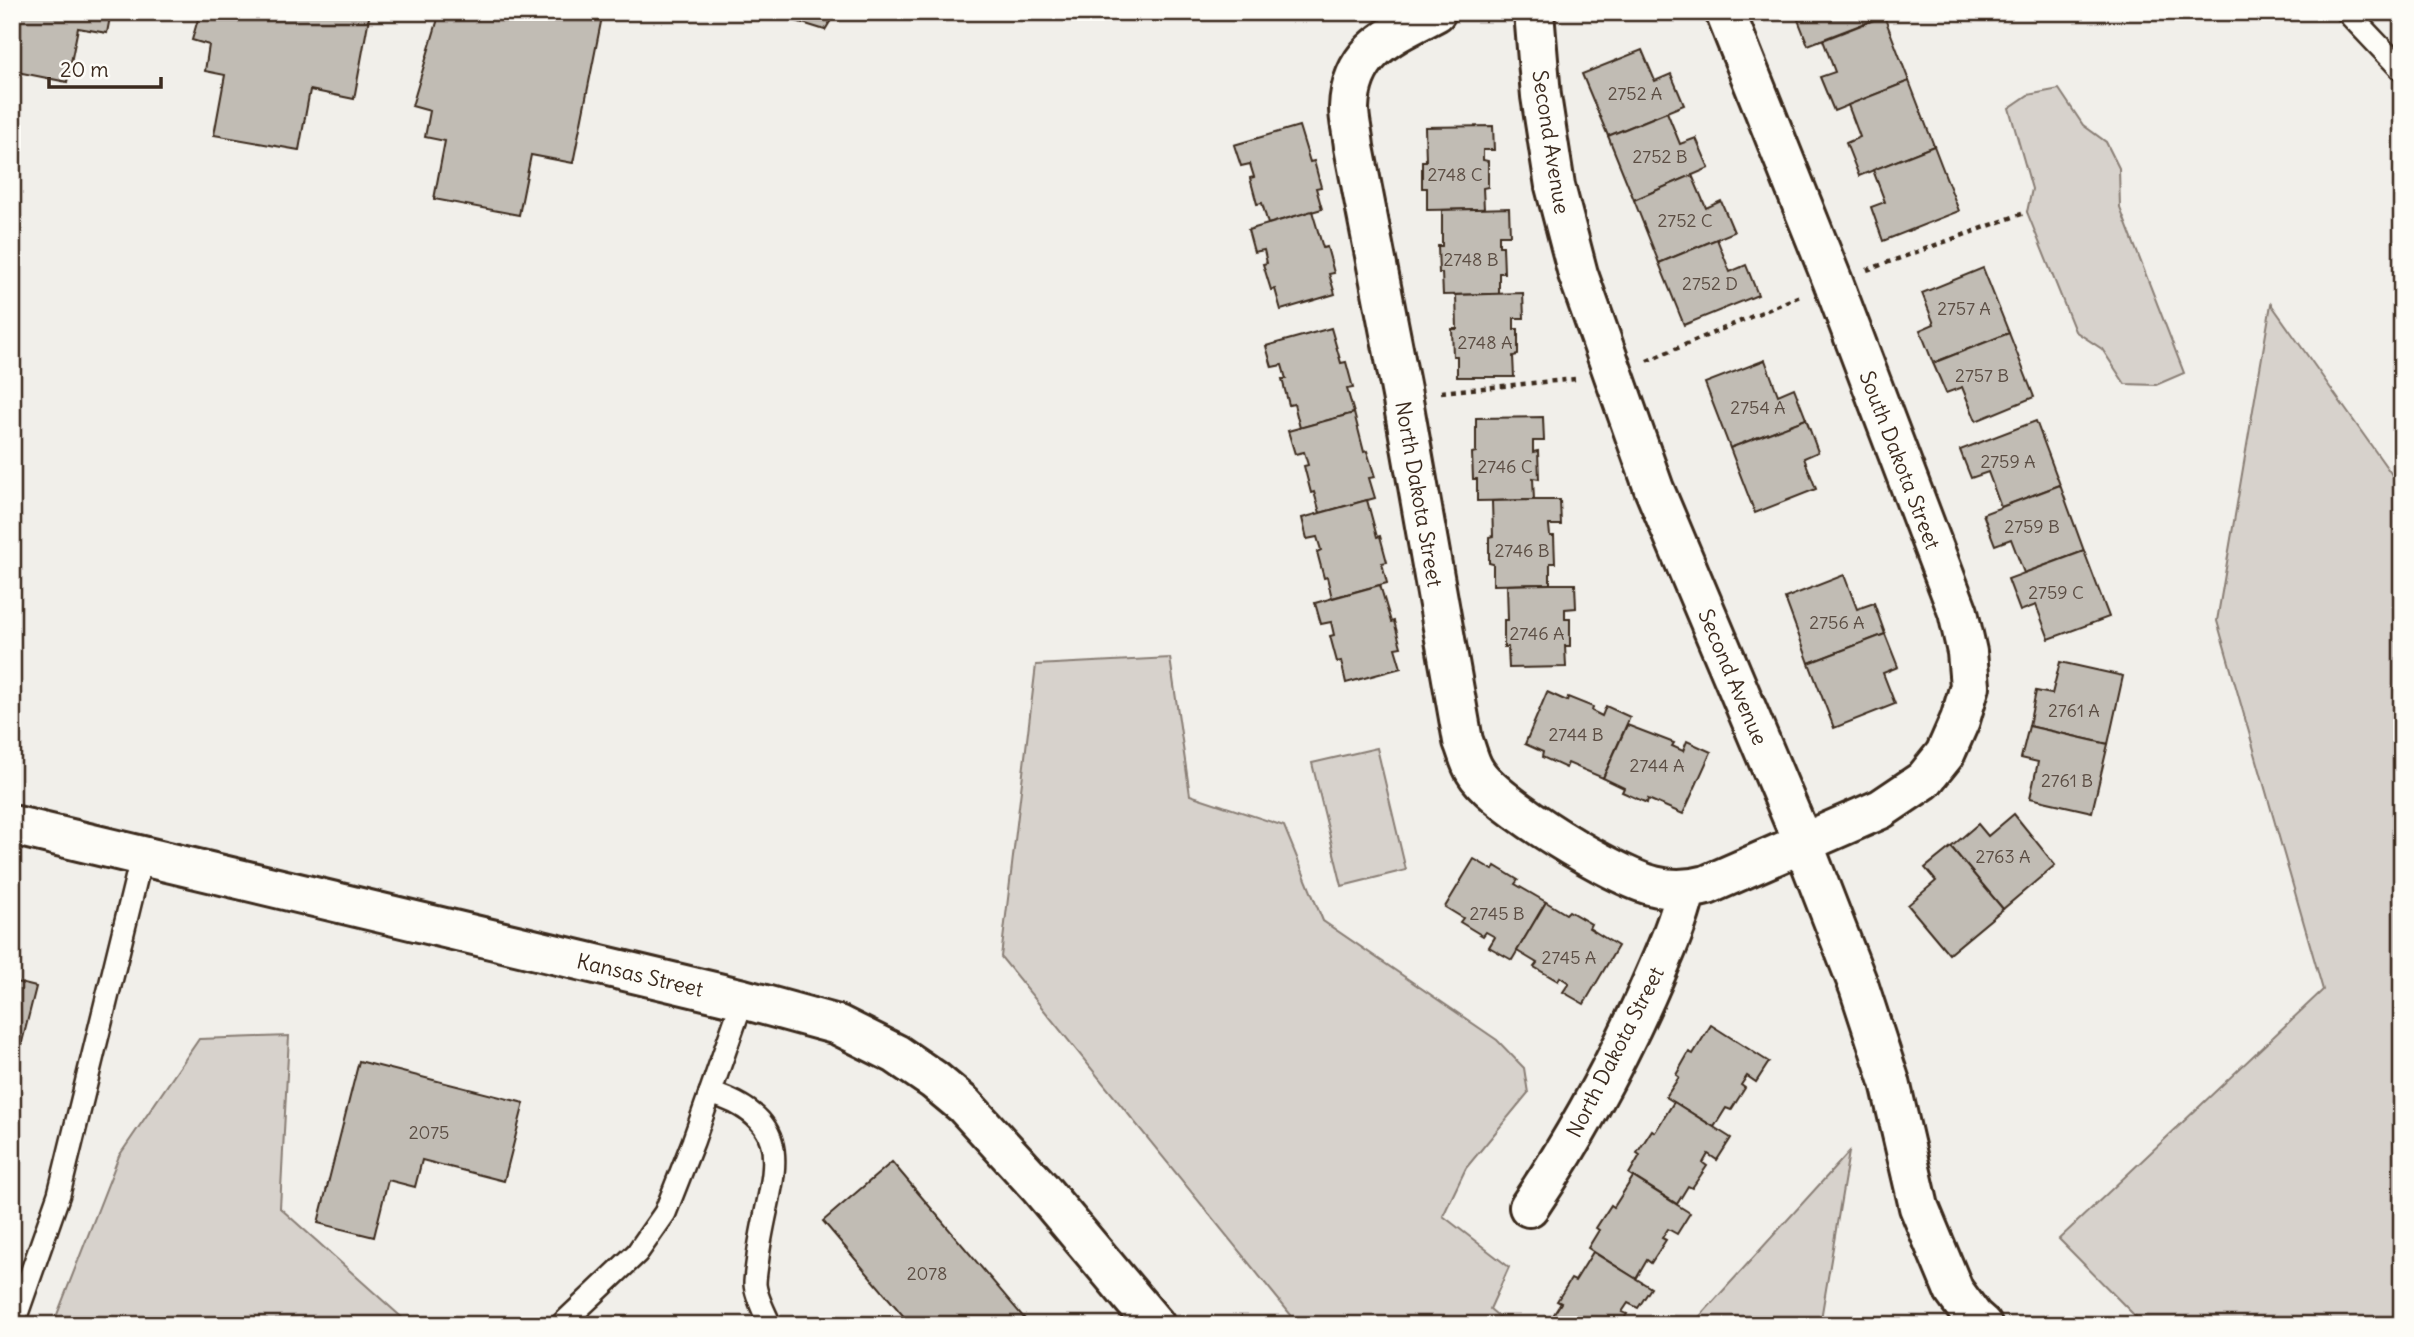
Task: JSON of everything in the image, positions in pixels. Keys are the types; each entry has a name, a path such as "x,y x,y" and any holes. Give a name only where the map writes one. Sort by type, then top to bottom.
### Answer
{"street":[{"name":"North Dakota Street","path":"1436,12 1391,35 1365,56 1354,82 1349,108 1463,741 1475,771 1498,798 1531,821 1615,870 1652,886 1686,891 1707,885 1803,842"},
{"name":"Second Avenue","path":"1534,12 1541,96 1555,186 1578,274 1654,489 1803,842 1877,1038 1919,1207 1954,1290 1973,1322"},
{"name":"South Dakota Street","path":"1724,12 1833,282 1958,612 1967,652 1969,686 1960,720 1945,754 1924,780 1881,809 1803,842"},
{"name":"Kansas Street","path":"12,825 743,999 838,1026 896,1054 964,1105 1040,1188 1155,1325"},
{"name":"North Dakota Street","path":"1529,1207 1591,1106 1631,1028 1677,926 1686,891"}],"lane":[{"path":"2347,12 2402,70"},
{"path":"13,1325 59,1195 142,855"},
{"path":"561,1325 637,1253 666,1213 743,999"},
{"path":"710,1093 728,1099 757,1115 773,1142 771,1193 760,1240 755,1285 770,1325"}],"path":[{"path":"1402,396 1613,376 1833,282 2027,212"}],"shaded area":[{"path":"2059,89 2083,125 2106,142 2119,168 2120,208 2184,373 2156,385 2125,384 2102,349 2075,331 2027,212 2032,189 2009,108 2028,95"},
{"path":"2271,304 2402,489 2402,1325 2190,1325 2137,1318 2059,1239 2323,990 2217,621"},
{"path":"1170,658 1190,795 1284,826 1323,921 1497,1040 1524,1068 1528,1093 1466,1168 1443,1216 1509,1267 1490,1309 1509,1325 1299,1325 1001,957 1036,665"},
{"path":"1377,748 1406,870 1342,886 1312,763"},
{"path":"289,1036 280,1208 408,1323 407,1325 53,1325 119,1156 199,1039"},
{"path":"1849,1152 1820,1325 1692,1325"}],"building":[{"path":"18,12 111,12 107,33 78,28 67,82 12,71 12,43"},
{"path":"200,12 370,12 354,99 310,90 299,150 214,135 225,75 205,71 209,45 192,40"},
{"path":"440,12 603,12 573,163 531,155 519,215 434,199 445,141 425,137 430,111 412,106"},
{"path":"767,12 836,12 825,30"},
{"path":"1795,12 1882,12 1884,16 1808,45"},
{"path":"1884,16 1909,81 1834,111 1820,77 1835,72 1823,40"},
{"path":"1642,50 1655,81 1671,74 1684,105 1608,136 1582,74"},
{"path":"1909,81 1934,146 1859,176 1846,143 1860,137 1848,105"},
{"path":"1667,112 1680,144 1696,138 1709,168 1634,200 1608,136"},
{"path":"1299,126 1310,162 1314,161 1321,187 1316,188 1322,209 1268,224 1262,203 1257,204 1250,178 1254,177 1250,164 1241,166 1234,145"},
{"path":"1493,126 1494,150 1483,150 1483,160 1488,161 1488,187 1483,188 1484,209 1427,210 1427,188 1422,188 1422,161 1426,161 1425,127"},
{"path":"1934,146 1959,211 1883,241 1871,207 1885,202 1873,170"},
{"path":"1692,175 1706,208 1721,201 1734,232 1659,263 1634,200"},
{"path":"1509,208 1510,235 1499,235 1499,246 1503,246 1504,273 1499,273 1499,294 1443,295 1438,246 1442,246 1442,210"},
{"path":"1312,211 1323,248 1327,247 1334,273 1329,274 1335,294 1281,310 1263,264 1267,263 1264,250 1254,252 1248,230"},
{"path":"1717,239 1730,272 1746,265 1758,295 1684,325 1659,263"},
{"path":"1983,268 2009,333 1933,363 1920,330 1934,324 1922,293"},
{"path":"1523,293 1524,318 1514,318 1514,329 1518,329 1518,355 1513,356 1514,377 1457,377 1457,356 1453,356 1452,329 1457,329 1456,295"},
{"path":"1331,328 1341,363 1346,362 1353,388 1347,389 1354,413 1300,428 1294,404 1289,405 1282,379 1286,379 1282,365 1272,367 1266,346"},
{"path":"2009,333 2034,397 1976,421 1962,387 1946,393 1933,363"},
{"path":"1765,360 1778,395 1794,388 1806,419 1730,448 1705,383"},
{"path":"1354,413 1364,452 1367,451 1375,477 1369,478 1375,498 1320,513 1314,492 1311,493 1304,466 1308,465 1304,452 1295,454 1288,431"},
{"path":"1543,417 1544,441 1533,441 1533,452 1538,451 1539,479 1533,478 1534,500 1477,501 1477,479 1473,479 1472,453 1476,452 1476,418"},
{"path":"1806,419 1818,452 1804,458 1816,489 1755,513 1730,448"},
{"path":"2036,421 2060,485 2001,507 1988,472 1971,478 1960,450"},
{"path":"2060,485 2084,551 2024,573 2011,539 1995,545 1983,514"},
{"path":"1367,500 1387,562 1382,563 1387,583 1332,598 1317,552 1321,550 1317,537 1307,539 1302,518"},
{"path":"1560,500 1561,525 1549,525 1550,536 1554,536 1555,563 1550,563 1550,584 1493,585 1493,564 1489,563 1489,537 1493,536 1492,501"},
{"path":"2084,551 2109,617 2049,639 2036,605 2020,611 2008,579"},
{"path":"1844,575 1857,609 1874,603 1885,634 1809,663 1785,598"},
{"path":"1575,584 1576,608 1565,609 1565,619 1570,619 1570,646 1565,646 1566,667 1509,668 1508,647 1504,647 1504,620 1508,620 1507,585"},
{"path":"1380,585 1401,647 1395,648 1401,668 1346,683 1341,661 1337,662 1330,636 1334,635 1331,622 1321,624 1315,603"},
{"path":"1885,634 1898,667 1883,673 1895,704 1834,728 1809,663"},
{"path":"2060,662 2123,676 2108,744 2029,726 2036,691 2052,694"},
{"path":"1547,692 1567,701 1568,697 1593,707 1592,711 1602,716 1606,706 1630,717 1603,778 1568,763 1566,768 1542,757 1543,752 1525,744"},
{"path":"1627,725 1674,743 1672,746 1683,751 1687,741 1711,752 1683,814 1648,799 1647,803 1622,792 1624,788 1603,778"},
{"path":"2029,726 2108,744 2092,812 2030,798 2038,762 2021,758"},
{"path":"2014,814 2055,865 2003,909 1951,847 1978,824 1988,836"},
{"path":"1951,847 2003,909 1949,954 1908,905 1936,881 1925,868"},
{"path":"1474,859 1493,870 1495,866 1518,880 1515,884 1546,902 1512,960 1489,947 1495,937 1486,932 1483,936 1460,922 1463,918 1445,907"},
{"path":"1546,902 1591,924 1589,928 1618,946 1584,1004 1563,992 1569,983 1560,977 1558,981 1534,967 1537,963 1517,951"},
{"path":"12,981 36,987 16,1066 12,1065"},
{"path":"1711,1025 1769,1062 1756,1082 1747,1076 1741,1085 1745,1088 1731,1110 1726,1108 1714,1127 1666,1097 1679,1077 1676,1075 1689,1052 1693,1054"},
{"path":"359,1061 524,1103 504,1181 422,1160 415,1187 388,1180 374,1237 318,1223"},
{"path":"1674,1102 1731,1138 1717,1160 1708,1154 1703,1163 1707,1166 1692,1188 1688,1186 1677,1204 1629,1174 1640,1155 1637,1153 1652,1130 1655,1132"},
{"path":"892,1162 1030,1325 911,1325 823,1221"},
{"path":"1633,1177 1690,1213 1677,1234 1668,1229 1662,1238 1666,1240 1651,1263 1647,1260 1636,1279 1588,1248 1599,1230 1596,1228 1611,1205 1614,1207"},
{"path":"1593,1252 1651,1288 1638,1308 1628,1303 1622,1312 1627,1314 1620,1325 1554,1325 1549,1322 1561,1303 1557,1301 1571,1279 1575,1281"}]}
